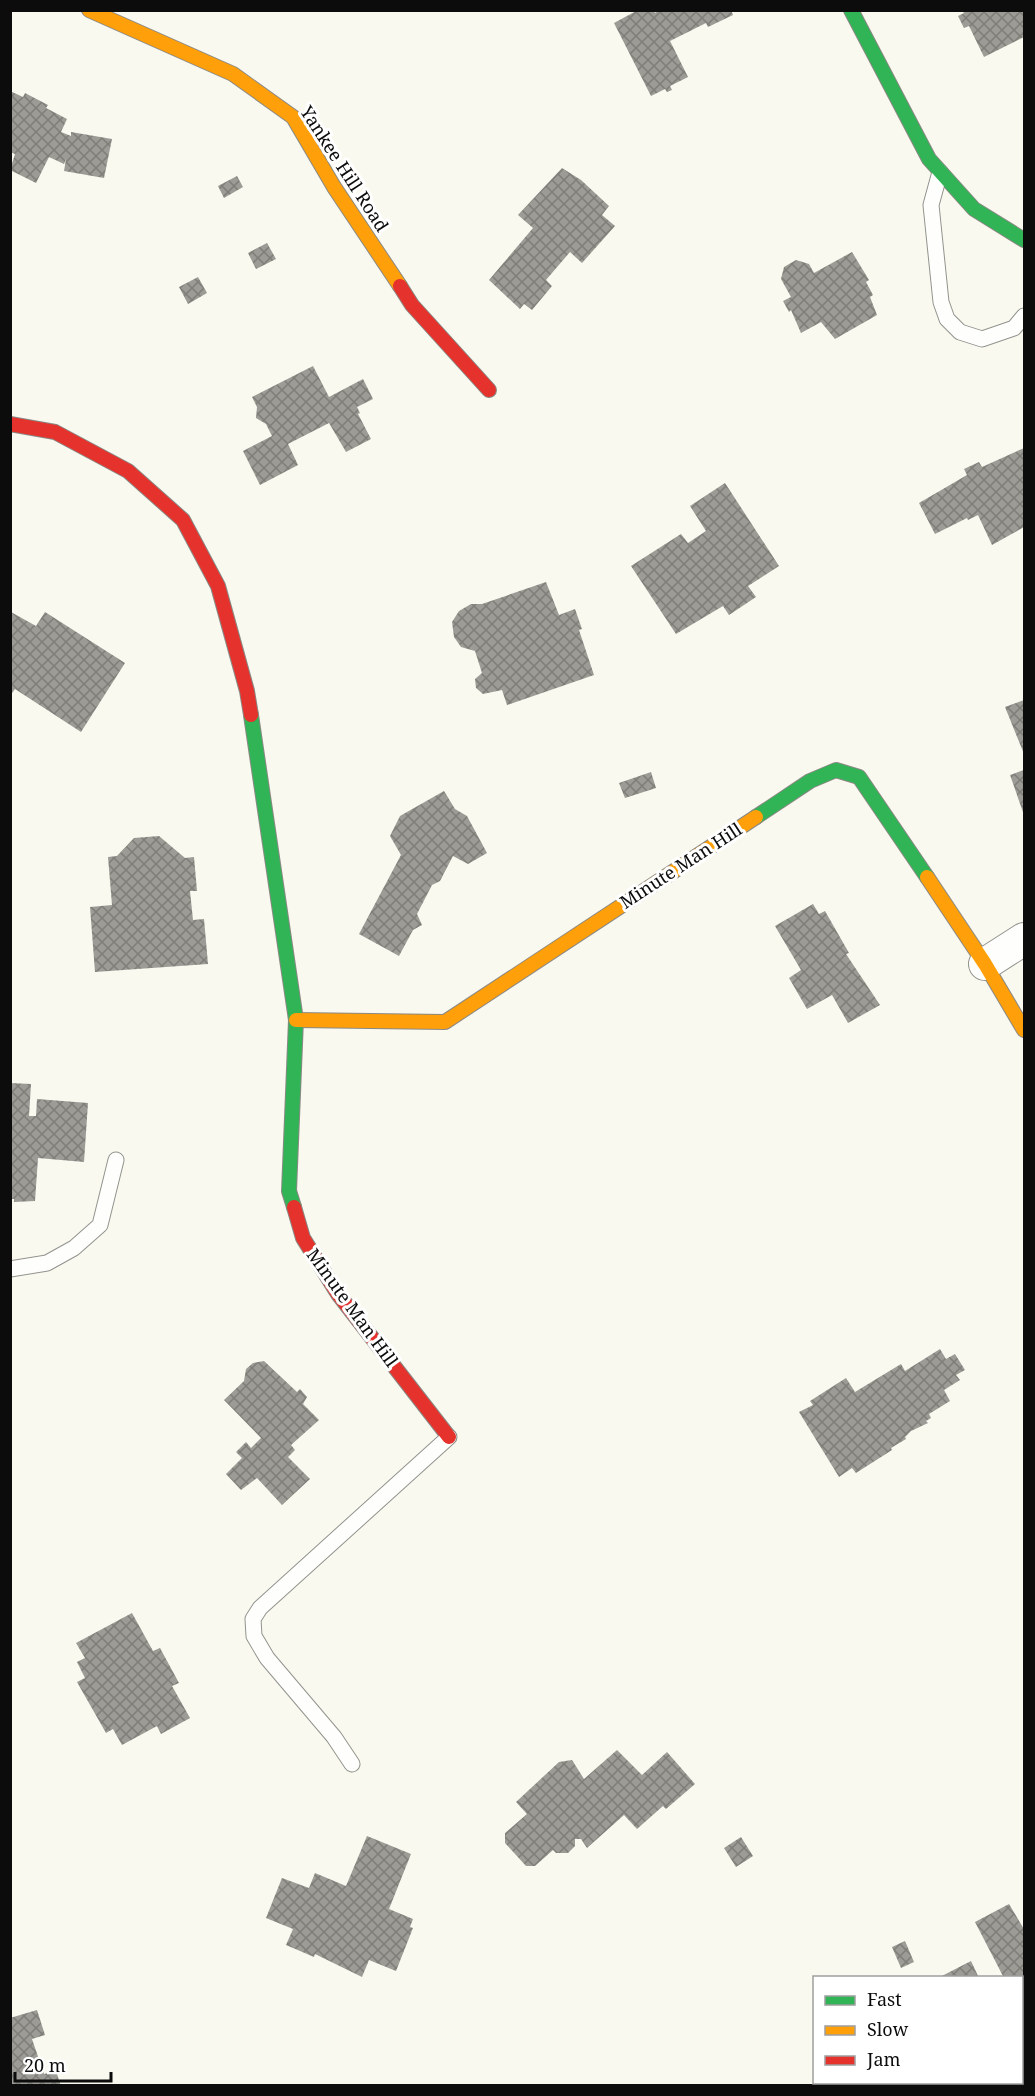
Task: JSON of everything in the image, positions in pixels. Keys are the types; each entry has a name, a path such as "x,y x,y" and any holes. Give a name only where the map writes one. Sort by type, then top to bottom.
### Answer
{"street":[{"name":"Yankee Hill Road","path":"89,10 233,74 293,117 334,187 412,305 489,390"},
{"path":"851,10 929,159 974,209 1024,240"},
{"name":"Minute Man Hill","path":"10,424 56,432 128,471 183,520 218,586 248,691 296,1020 289,1191 303,1238 338,1294 449,1437"},
{"name":"Minute Man Hill","path":"296,1020 445,1022 810,781 836,770 859,777 986,964 1024,1030"},
{"path":"986,964 1024,939"}],"lane":[{"path":"940,172 931,205 941,302 947,319 960,332 982,339 1014,328 1024,316"},
{"path":"10,1269 47,1263 74,1248 100,1225 116,1160"},
{"path":"352,1764 334,1737 267,1658 254,1636 253,1619 260,1608 449,1437"}],"building":[{"path":"638,10 654,10 655,13 660,10 731,10 733,15 708,27 706,23 670,41 688,77 670,86 672,90 667,92 665,89 651,96 614,23"},
{"path":"962,10 1024,10 1024,37 984,57 969,26 964,28 958,16 964,13"},
{"path":"10,91 23,97 25,93 48,105 46,108 67,119 61,132 71,136 71,132 112,139 104,178 64,171 66,159 64,164 49,157 36,183 10,170 15,154 10,152"},
{"path":"562,168 581,180 609,206 602,215 615,226 582,263 570,252 546,280 552,286 532,310 524,304 520,309 489,280 533,228 518,215"},
{"path":"237,176 243,187 224,198 218,186"},
{"path":"267,243 276,259 256,269 248,253"},
{"path":"852,252 869,280 866,282 873,295 870,297 877,315 835,339 821,322 801,333 791,310 789,312 783,301 791,297 781,279 784,267 796,260 809,264 814,273"},
{"path":"198,277 207,293 188,304 179,287"},
{"path":"313,366 329,397 363,379 373,399 357,407 360,413 358,414 371,439 346,452 329,423 288,444 298,465 260,485 243,451 272,436 266,424 256,418 257,407 252,397"},
{"path":"1024,448 1024,527 992,545 978,515 935,534 919,503 967,475 964,469 979,462 982,467"},
{"path":"725,483 779,566 748,586 756,597 729,615 723,606 676,634 631,566 681,534 688,543 706,531 690,506"},
{"path":"546,582 559,615 575,609 582,629 579,630 594,675 507,705 502,690 483,694 476,688 475,679 482,673 475,651 461,647 454,637 452,622 459,611 471,604 482,604"},
{"path":"11,612 36,626 45,612 125,663 81,732 15,689 10,696"},
{"path":"1024,700 1024,754 1005,707"},
{"path":"1024,770 1024,815 1010,775"},
{"path":"651,772 656,788 625,798 619,783"},
{"path":"444,791 455,809 467,816 487,853 468,864 453,856 440,881 432,885 417,914 422,925 413,930 399,956 359,934 401,855 390,836 400,816"},
{"path":"159,836 185,858 194,857 197,891 190,891 193,920 204,919 208,964 95,972 90,907 112,905 108,857 117,856 134,838"},
{"path":"813,904 819,914 825,911 849,953 846,954 880,1005 848,1023 832,995 807,1009 789,978 801,970 775,926"},
{"path":"10,1083 31,1084 29,1116 36,1116 37,1099 88,1103 84,1162 38,1158 35,1201 14,1202 14,1199 10,1199"},
{"path":"940,1349 946,1359 955,1354 965,1370 956,1375 960,1380 944,1390 950,1401 929,1414 931,1418 926,1421 928,1423 911,1431 905,1437 906,1439 891,1448 892,1450 856,1473 852,1468 839,1477 799,1412 813,1405 810,1401 846,1378 855,1392 901,1364 905,1371"},
{"path":"264,1361 297,1392 300,1389 307,1397 303,1404 319,1420 291,1445 295,1450 288,1457 310,1479 282,1505 257,1478 241,1490 226,1474 242,1458 236,1452 246,1442 251,1448 261,1438 224,1400 244,1381 246,1369 253,1363"},
{"path":"132,1613 153,1651 160,1648 179,1683 172,1686 190,1718 161,1734 157,1726 122,1745 113,1729 106,1733 77,1682 85,1678 77,1662 85,1658 76,1643"},
{"path":"617,1750 642,1775 667,1752 695,1784 666,1809 663,1806 637,1829 624,1815 587,1848 581,1839 575,1839 575,1846 568,1853 556,1853 553,1850 535,1866 526,1866 505,1843 505,1833 527,1814 516,1802 559,1762 572,1760 584,1779"},
{"path":"367,1836 411,1854 389,1909 413,1919 410,1927 413,1928 396,1971 369,1960 362,1977 315,1954 314,1957 286,1945 293,1929 266,1918 282,1878 309,1888 315,1873 346,1886"},
{"path":"741,1837 753,1856 736,1867 724,1848"},
{"path":"1009,1904 1024,1929 1024,1996 1023,1976 1003,1976 975,1922"},
{"path":"905,1941 914,1962 901,1968 892,1947"},
{"path":"971,1961 978,1976 942,1976"},
{"path":"37,2010 45,2035 32,2039 44,2074 56,2071 61,2086 10,2086 10,2018"}],"traffic: fast":[{"path":"851,10 929,159 974,209 1024,240"},
{"path":"251,715 296,1020 289,1191 294,1207"},
{"path":"756,817 810,781 836,770 859,777 927,877"}],"traffic: slow":[{"path":"89,10 233,74 293,117 334,187 400,286"},
{"path":"296,1020 445,1022 756,817"},
{"path":"927,877 985,964 1024,1030"}],"traffic: jam":[{"path":"400,286 412,305 489,390"},
{"path":"10,424 55,432 128,471 183,520 218,586 247,691 251,715"},
{"path":"294,1207 303,1238 338,1294 449,1437"}]}
